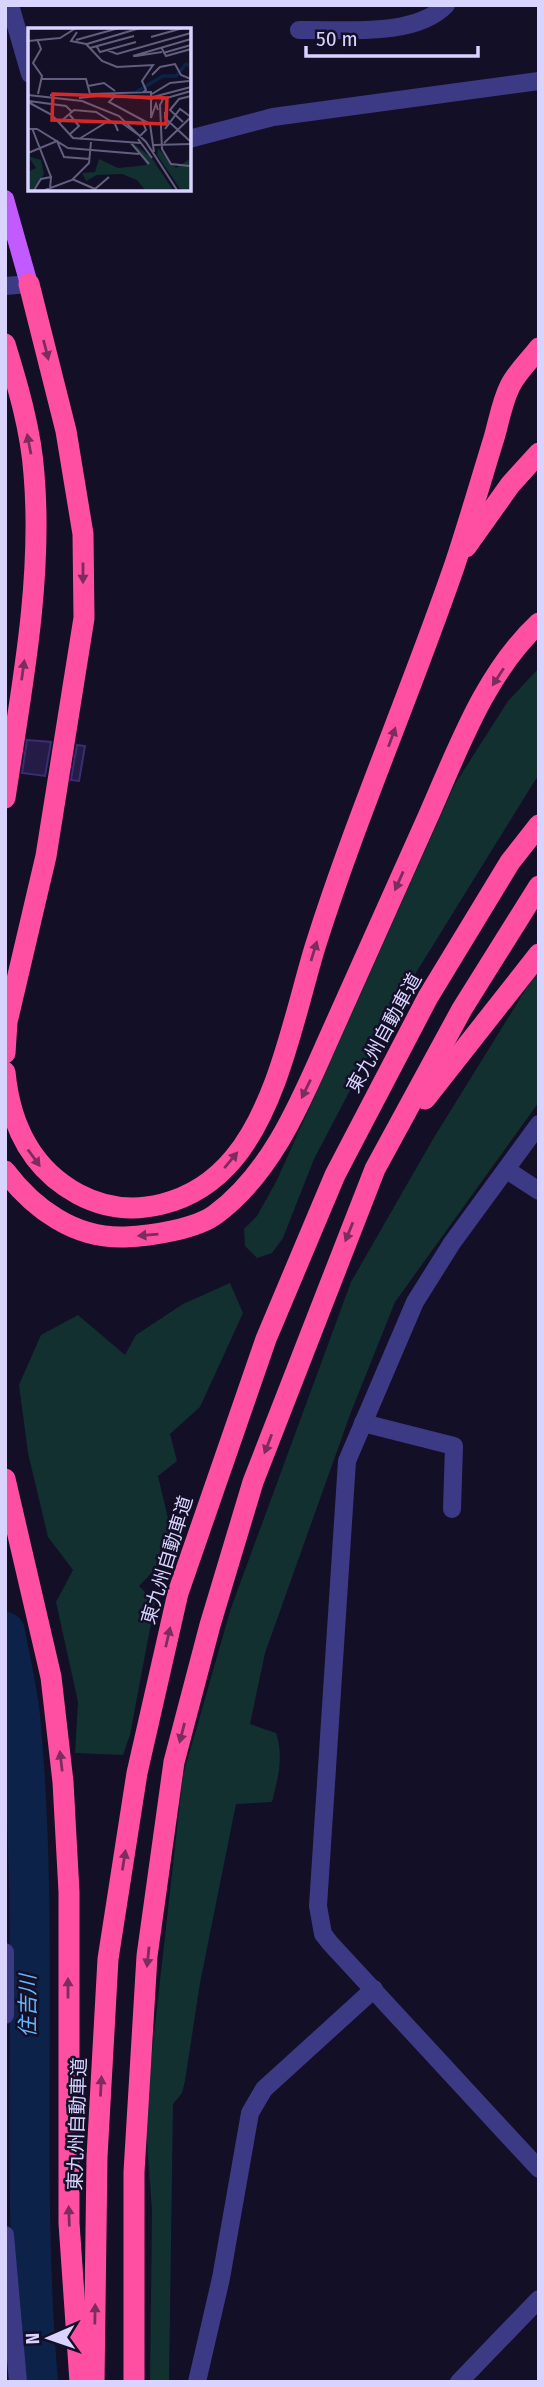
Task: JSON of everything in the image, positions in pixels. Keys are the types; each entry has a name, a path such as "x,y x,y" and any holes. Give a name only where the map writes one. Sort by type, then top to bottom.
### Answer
{"highway":[{"path":"5,1053 7,1022 46,856 84,618 83,534 69,444 29,284"},
{"path":"5,344 18,389 34,473 36,545 29,628 5,798"},
{"path":"5,1072 7,1094 27,1149 47,1174 82,1196 118,1207 135,1208 171,1203 203,1187 234,1158 259,1117 274,1080 320,933 455,563 510,384 539,348"},
{"path":"455,563 510,485 539,453"},
{"path":"5,1171 26,1198 69,1226 111,1237 157,1235 215,1215 274,1151 306,1090 474,713 524,636 539,622"},
{"name":"東九州自動車道","path":"94,2382 97,2157 108,1959 137,1773 178,1593 266,1339 335,1175 428,997 510,862 539,825"},
{"path":"134,2382 134,2172 147,1956 174,1762 209,1625 253,1482 375,1169 469,997 539,886"},
{"path":"375,1169 446,1069 539,954"},
{"path":"5,1479 51,1677 64,1782 69,1892 69,2223 80,2382"}],"main road":[{"path":"5,199 29,284"}],"street":[{"path":"10,5 28,67"},
{"path":"299,30 411,27 436,16 445,6"},
{"path":"191,138 273,117 539,81"},
{"path":"5,286 29,284"},
{"path":"539,1124 453,1243 415,1302 363,1423 344,1479 318,1906 323,1934 539,2169"},
{"path":"506,1170 539,1191"},
{"path":"363,1423 454,1447 452,1509"},
{"path":"5,1952 5,2015"},
{"path":"197,2382 220,2278 250,2113 264,2089 374,1989"},
{"path":"5,2235 18,2382"},
{"path":"460,2382 539,2299"}],"green space":[{"path":"539,668 539,774 388,1018 314,1159 283,1238 272,1253 257,1258 245,1246 244,1229 257,1216 277,1180 455,784 508,701"},
{"path":"539,968 539,1102 395,1302 351,1412 265,1653 250,1724 276,1733 280,1750 278,1776 272,1802 236,1804 200,1983 185,2081 182,2093 173,2104 169,2382 150,2382 152,2210 145,2115 183,1775 231,1608 351,1282 433,1139"},
{"path":"230,1283 243,1313 200,1407 170,1434 177,1461 158,1476 175,1548 139,1586 155,1602 130,1735 123,1755 75,1753 78,1702 56,1602 73,1570 48,1537 28,1453 19,1385 41,1335 78,1315 125,1355 136,1335 183,1304"}],"building":[{"path":"27,740 51,742 45,776 22,773"},
{"path":"77,745 85,746 79,781 71,780"}],"waterway":[{"name":"住吉川","path":"5,1632 19,1706 26,1799 30,1965 30,2215 38,2382"}]}
